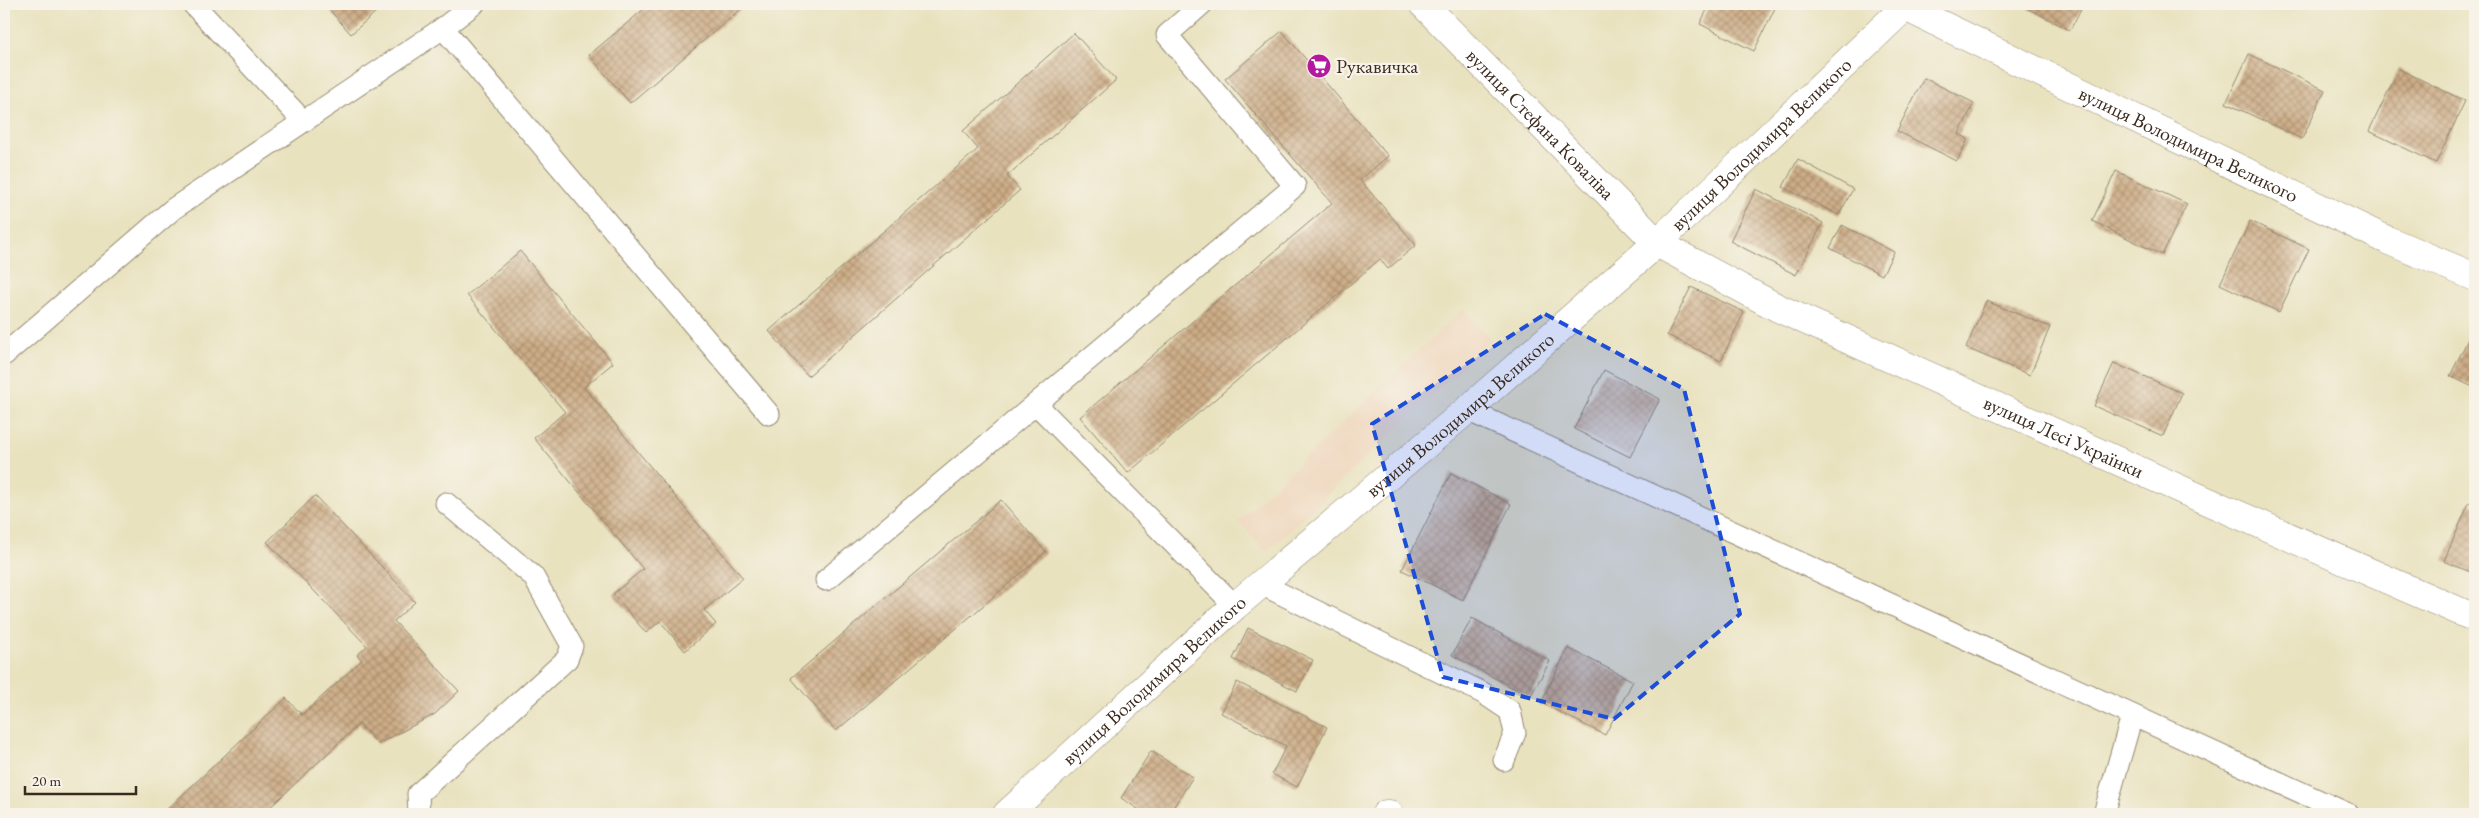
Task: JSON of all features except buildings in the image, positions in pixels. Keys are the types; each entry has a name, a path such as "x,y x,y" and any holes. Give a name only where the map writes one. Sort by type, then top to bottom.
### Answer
{"street":[{"name":"вулиця Стефана Коваліва","path":"1423,4 1657,243"},
{"name":"вулиця Володимира Великого","path":"1007,814 1261,584 1467,410 1657,243 1906,5 2386,240 2475,277"},
{"name":"вулиця Лесі Українки","path":"1657,243 1778,308 2200,498 2475,618"}],"lane":[{"path":"192,4 303,121"},
{"path":"4,355 173,209 442,28 474,4"},
{"path":"826,580 1037,405 1295,186 1167,35 1202,4"},
{"path":"442,28 769,414"},
{"path":"1037,405 1236,606"},
{"path":"1467,410 2348,814"},
{"path":"419,814 418,794 566,660 572,646 533,576 446,503"},
{"path":"1261,584 1483,693 1510,711 1515,733 1504,760"},
{"path":"2104,814 2132,716"}],"highlighted area":[{"path":"1545,314 1684,389 1740,614 1614,719 1443,677 1372,424"}],"shaded area":[{"path":"1463,309 1491,340 1266,552 1238,521"}],"place":[{"name":"Рукавичка","path":"1319,66"}]}
